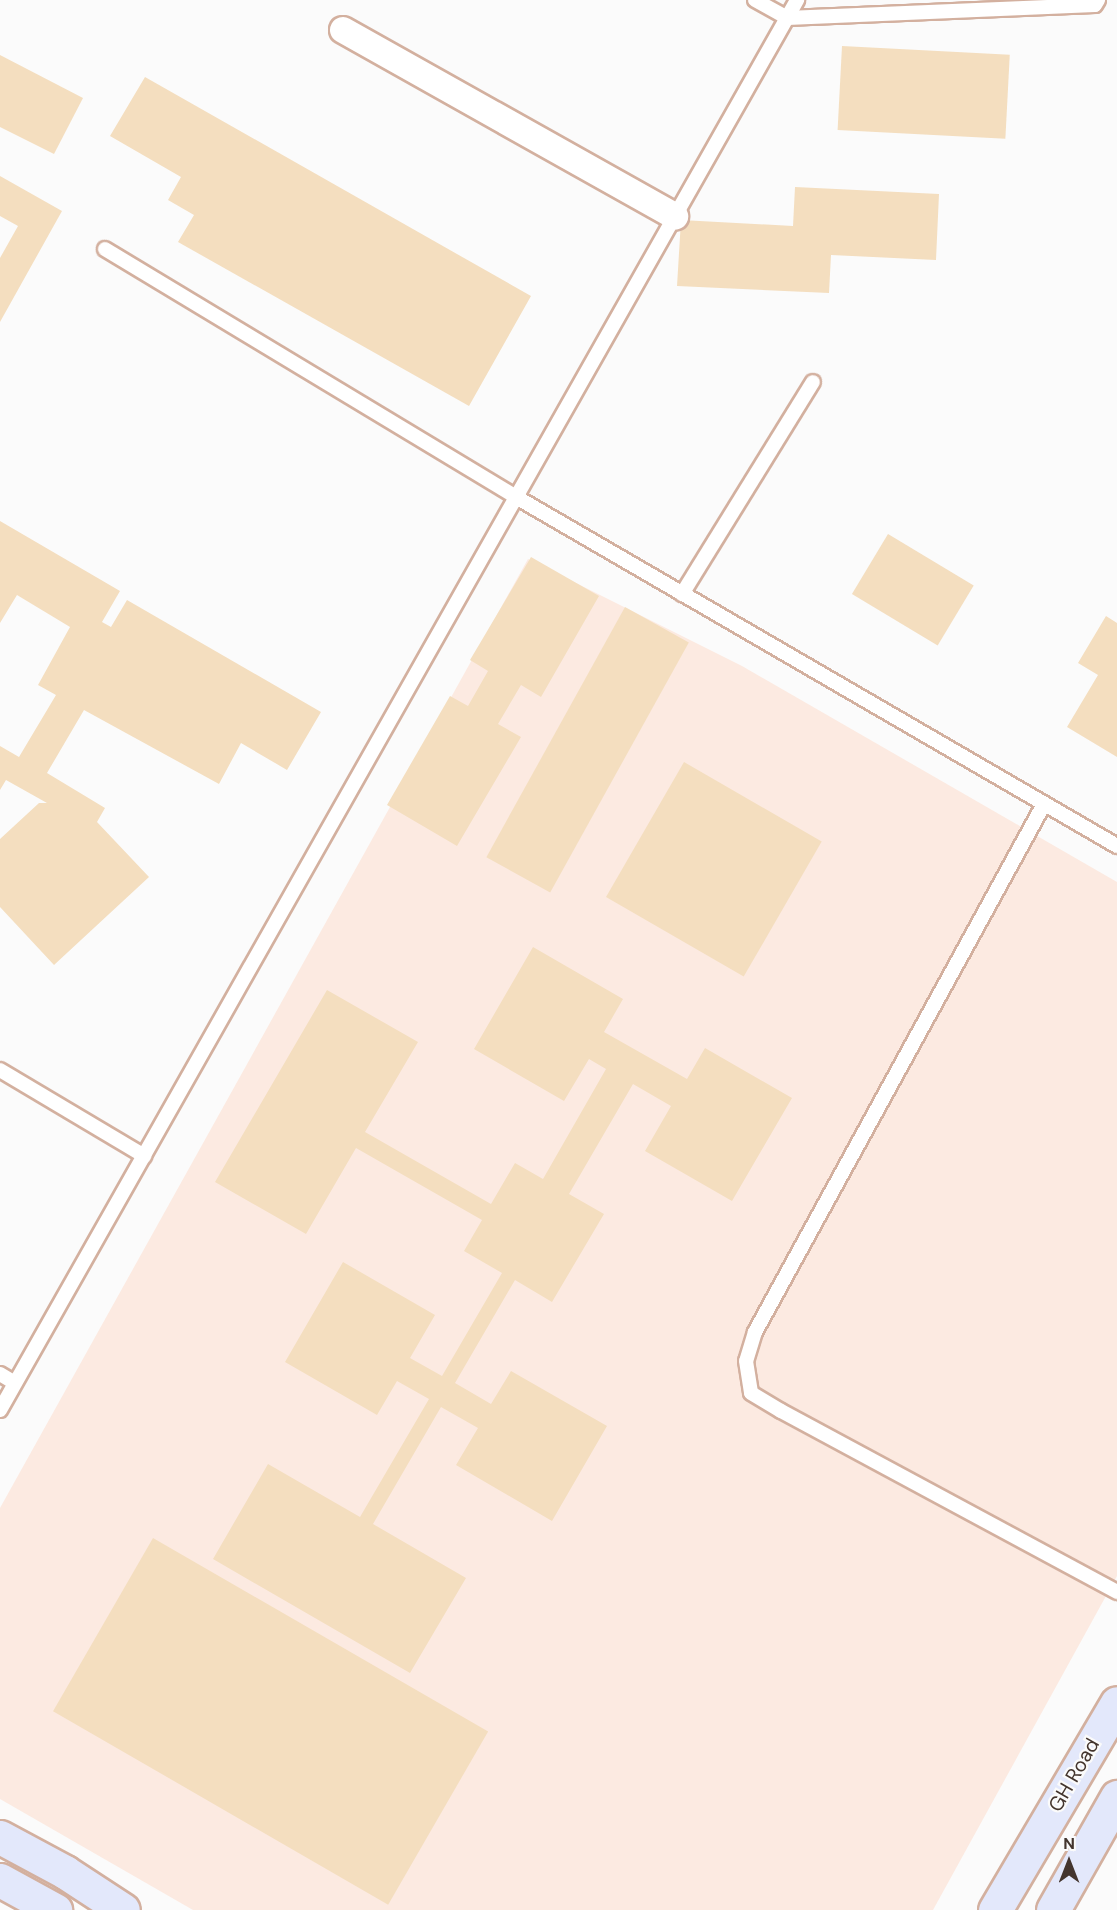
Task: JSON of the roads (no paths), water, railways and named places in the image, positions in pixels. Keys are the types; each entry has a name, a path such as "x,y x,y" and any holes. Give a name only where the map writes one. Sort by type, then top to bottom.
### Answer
{"main road":[{"name":"GH Road","path":"995,1910 1117,1703"},
{"path":"1053,1910 1117,1797"},
{"path":"0,1837 65,1872 123,1910"},
{"path":"0,1880 55,1910"}],"street":[{"path":"343,30 675,216"}],"lane":[{"path":"755,0 787,18 1095,5 1098,0"},
{"path":"0,1410 797,0"},
{"path":"105,249 516,497 1117,846"},
{"path":"682,594 813,382"},
{"path":"1044,804 755,1332 746,1361 751,1393 1117,1592"},
{"path":"0,1070 144,1156"},
{"path":"0,1374 15,1383"}]}
